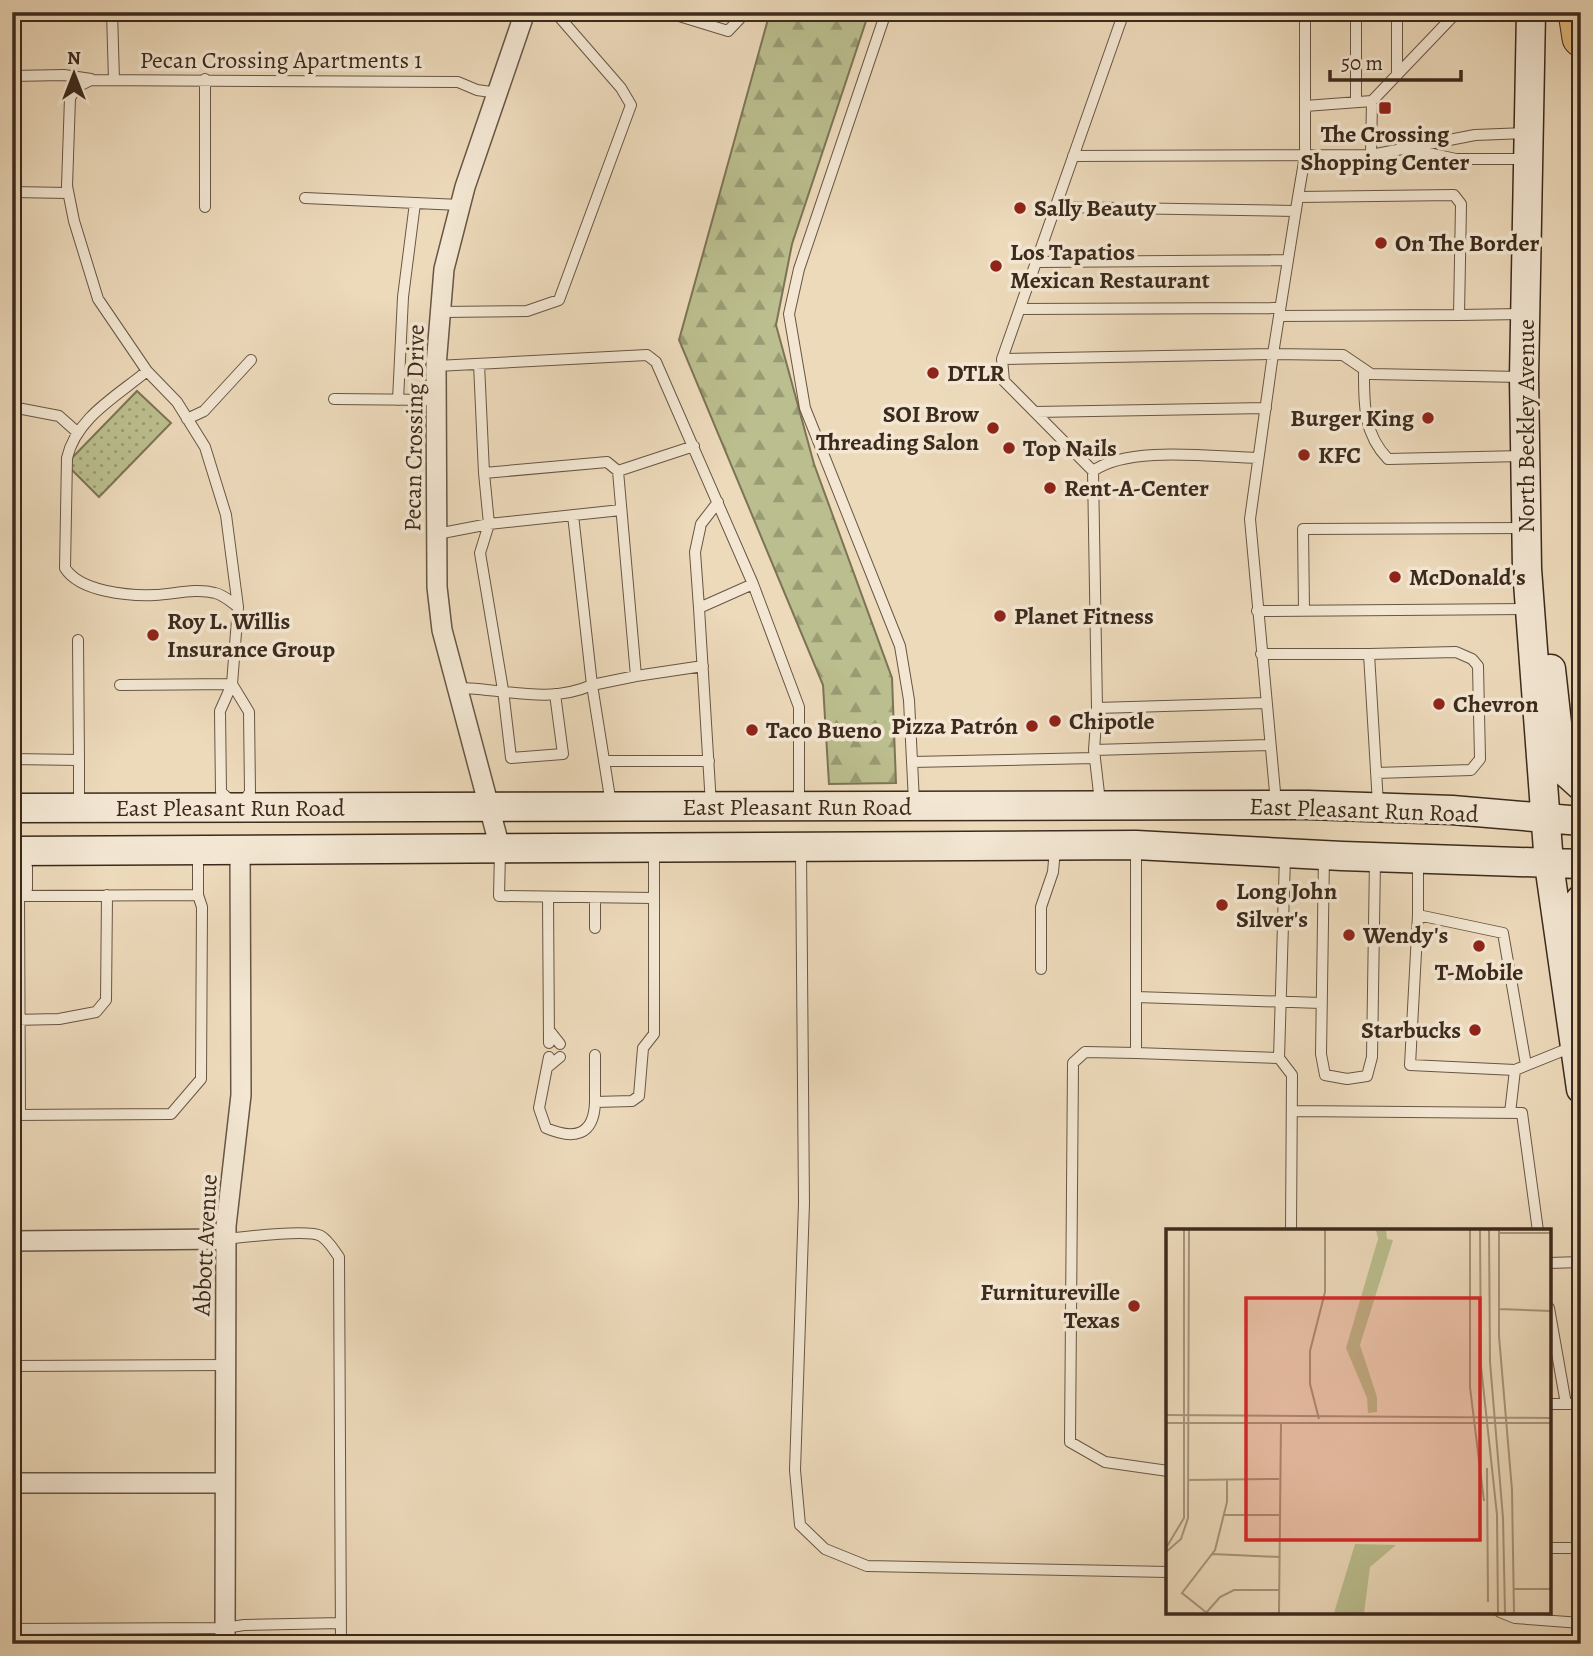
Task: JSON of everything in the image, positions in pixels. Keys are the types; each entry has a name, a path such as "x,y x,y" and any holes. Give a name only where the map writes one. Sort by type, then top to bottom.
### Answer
{"highway":[{"path":"1577,12 1581,38"}],"main road":[{"name":"North Beckley Avenue","path":"1531,12 1531,146 1524,377 1527,569 1549,864 1581,1089"},
{"path":"1527,569 1542,601 1563,769 1581,786"},
{"path":"914,806 915,846"},
{"path":"1101,806 1101,845"},
{"path":"799,807 801,846"},
{"name":"East Pleasant Run Road","path":"16,808 1276,807 1452,810 1577,821"},
{"path":"16,808 16,858"},
{"path":"239,808 240,850"},
{"name":"East Pleasant Run Road","path":"16,858 198,850 1136,845 1324,856 1579,864"},
{"path":"1559,942 1571,912 1581,900"}],"street":[{"name":"Pecan Crossing Drive","path":"500,848 492,808 448,658 437,587 436,366 444,269 460,205 524,12"},
{"name":"Abbott Avenue","path":"225,1636 226,1239 241,1095 240,850"},
{"path":"12,1241 226,1239"},
{"path":"12,1483 225,1483"}],"lane":[{"path":"112,12 114,79"},
{"path":"441,312 527,312 559,300 631,105 621,88 555,12"},
{"path":"666,12 728,31 746,12"},
{"path":"886,12 799,269 789,314 805,408 900,646 909,700 914,806"},
{"path":"1101,806 1095,754 1097,708 1093,471 1004,381 1002,359 1124,12"},
{"path":"1276,807 1268,745 1250,519 1305,156 1305,12"},
{"path":"1356,12 1356,101"},
{"path":"1397,12 1397,76"},
{"path":"1371,155 1372,101 1446,18 1457,12"},
{"name":"Pecan Crossing Apartments 1","path":"12,76 458,82 498,93"},
{"path":"91,79 77,87 70,98 68,193 98,299 147,371 177,402 205,447 226,515 238,607 232,684 220,711 221,792 239,808 250,792 249,712 232,684"},
{"path":"205,79 205,206"},
{"path":"1306,106 1372,101"},
{"path":"1073,156 1371,155 1475,135 1531,146"},
{"path":"1410,149 1456,159 1531,146"},
{"path":"12,192 68,193"},
{"path":"1298,197 1454,195 1461,204 1459,315"},
{"path":"305,198 460,205"},
{"path":"398,400 403,298 415,203"},
{"path":"1056,207 1295,211"},
{"path":"1036,262 1288,261"},
{"path":"1020,309 1525,314"},
{"path":"436,366 647,355 656,362 753,584 799,707 799,807"},
{"path":"1002,359 1343,355 1371,374 1524,377"},
{"path":"187,419 204,411 251,360"},
{"path":"479,364 489,524 480,553 503,690 511,758 562,754 555,694"},
{"path":"1364,370 1364,414 1375,446 1388,459 1524,456"},
{"path":"147,371 77,432 67,458 63,541 65,568 71,578 126,594 205,591 218,594 238,607"},
{"path":"334,400 436,400"},
{"path":"12,407 59,416 77,432"},
{"path":"1035,412 1265,408"},
{"path":"618,471 694,446"},
{"path":"1093,471 1108,460 1156,456 1258,458"},
{"path":"484,473 607,462 618,471 636,676"},
{"path":"712,807 695,552 701,524 718,502"},
{"path":"437,534 489,524 621,510"},
{"path":"573,515 592,685 612,808"},
{"path":"1304,610 1303,528 1526,528"},
{"path":"699,608 753,584"},
{"path":"1257,611 1529,609"},
{"path":"78,640 79,808"},
{"path":"1261,654 1456,652 1472,659 1478,666 1480,759 1471,770 1376,773"},
{"path":"1369,654 1378,808"},
{"path":"456,688 503,690 536,697 636,676 703,666"},
{"path":"120,685 232,684"},
{"path":"1097,708 1265,704"},
{"path":"912,762 1268,745"},
{"path":"12,760 79,760"},
{"path":"604,761 709,761"},
{"path":"1041,969 1041,906 1053,872 1055,845"},
{"path":"1136,845 1136,1053"},
{"path":"801,846 804,1203 795,1470 800,1525 825,1549 867,1566 1166,1572"},
{"path":"595,1102 632,1101 639,1096 643,1048 654,1034 654,847"},
{"path":"500,848 499,896 654,898"},
{"path":"16,894 16,1115 171,1114 201,1079 202,907 198,895 198,850"},
{"path":"1285,853 1279,1058 1292,1075 1291,1229"},
{"path":"1324,856 1321,1054 1325,1075 1347,1079 1367,1076 1372,1058 1375,858"},
{"path":"16,858 27,867 27,889 16,894"},
{"path":"1418,859 1418,915 1410,1065 1515,1070 1575,1046"},
{"path":"16,894 198,895"},
{"path":"16,1020 59,1019 96,1012 106,1000 107,895"},
{"path":"548,897 550,1043 548,1030"},
{"path":"595,898 595,928"},
{"path":"1418,915 1503,933 1527,1065"},
{"path":"1136,997 1321,1003"},
{"path":"1166,1471 1105,1462 1070,1442 1073,1063 1086,1052 1279,1058"},
{"path":"549,1060 539,1108 546,1128 559,1133 574,1134 587,1129 595,1120 595,1055"},
{"path":"1510,1113 1515,1070"},
{"path":"1292,1111 1522,1114 1538,1229"},
{"path":"226,1239 253,1235 318,1234 330,1243 339,1257 341,1644"},
{"path":"1551,1263 1581,1262"},
{"path":"1551,1319 1566,1404"},
{"path":"12,1366 226,1365"},
{"path":"1551,1404 1581,1404"},
{"path":"1551,1548 1581,1548"},
{"path":"1505,1614 1515,1618 1581,1623"},
{"path":"12,1629 225,1636 244,1625 341,1623"}],"green space":[{"path":"770,12 869,12 792,244 776,325 814,464 892,678 896,783 829,784 823,685 679,340"},
{"path":"137,391 171,423 99,497 66,464"}],"place":[{"name":"The Crossing Shopping Center","path":"1385,108"},
{"name":"Sally Beauty","path":"1020,208"},
{"name":"On The Border","path":"1381,243"},
{"name":"Los Tapatios Mexican Restaurant","path":"996,266"},
{"name":"DTLR","path":"933,373"},
{"name":"Burger King","path":"1428,418"},
{"name":"SOI Brow Threading Salon","path":"993,428"},
{"name":"Top Nails","path":"1009,448"},
{"name":"KFC","path":"1304,455"},
{"name":"Rent-A-Center","path":"1050,488"},
{"name":"McDonald's","path":"1395,577"},
{"name":"Planet Fitness","path":"1000,616"},
{"name":"Roy L. Willis Insurance Group","path":"153,635"},
{"name":"Chevron","path":"1439,704"},
{"name":"Chipotle","path":"1055,721"},
{"name":"Pizza Patrón","path":"1032,726"},
{"name":"Taco Bueno","path":"752,730"},
{"name":"Long John Silver's","path":"1222,905"},
{"name":"Wendy's","path":"1349,935"},
{"name":"T-Mobile","path":"1479,946"},
{"name":"Starbucks","path":"1475,1030"},
{"name":"Furnitureville Texas","path":"1134,1306"}]}
